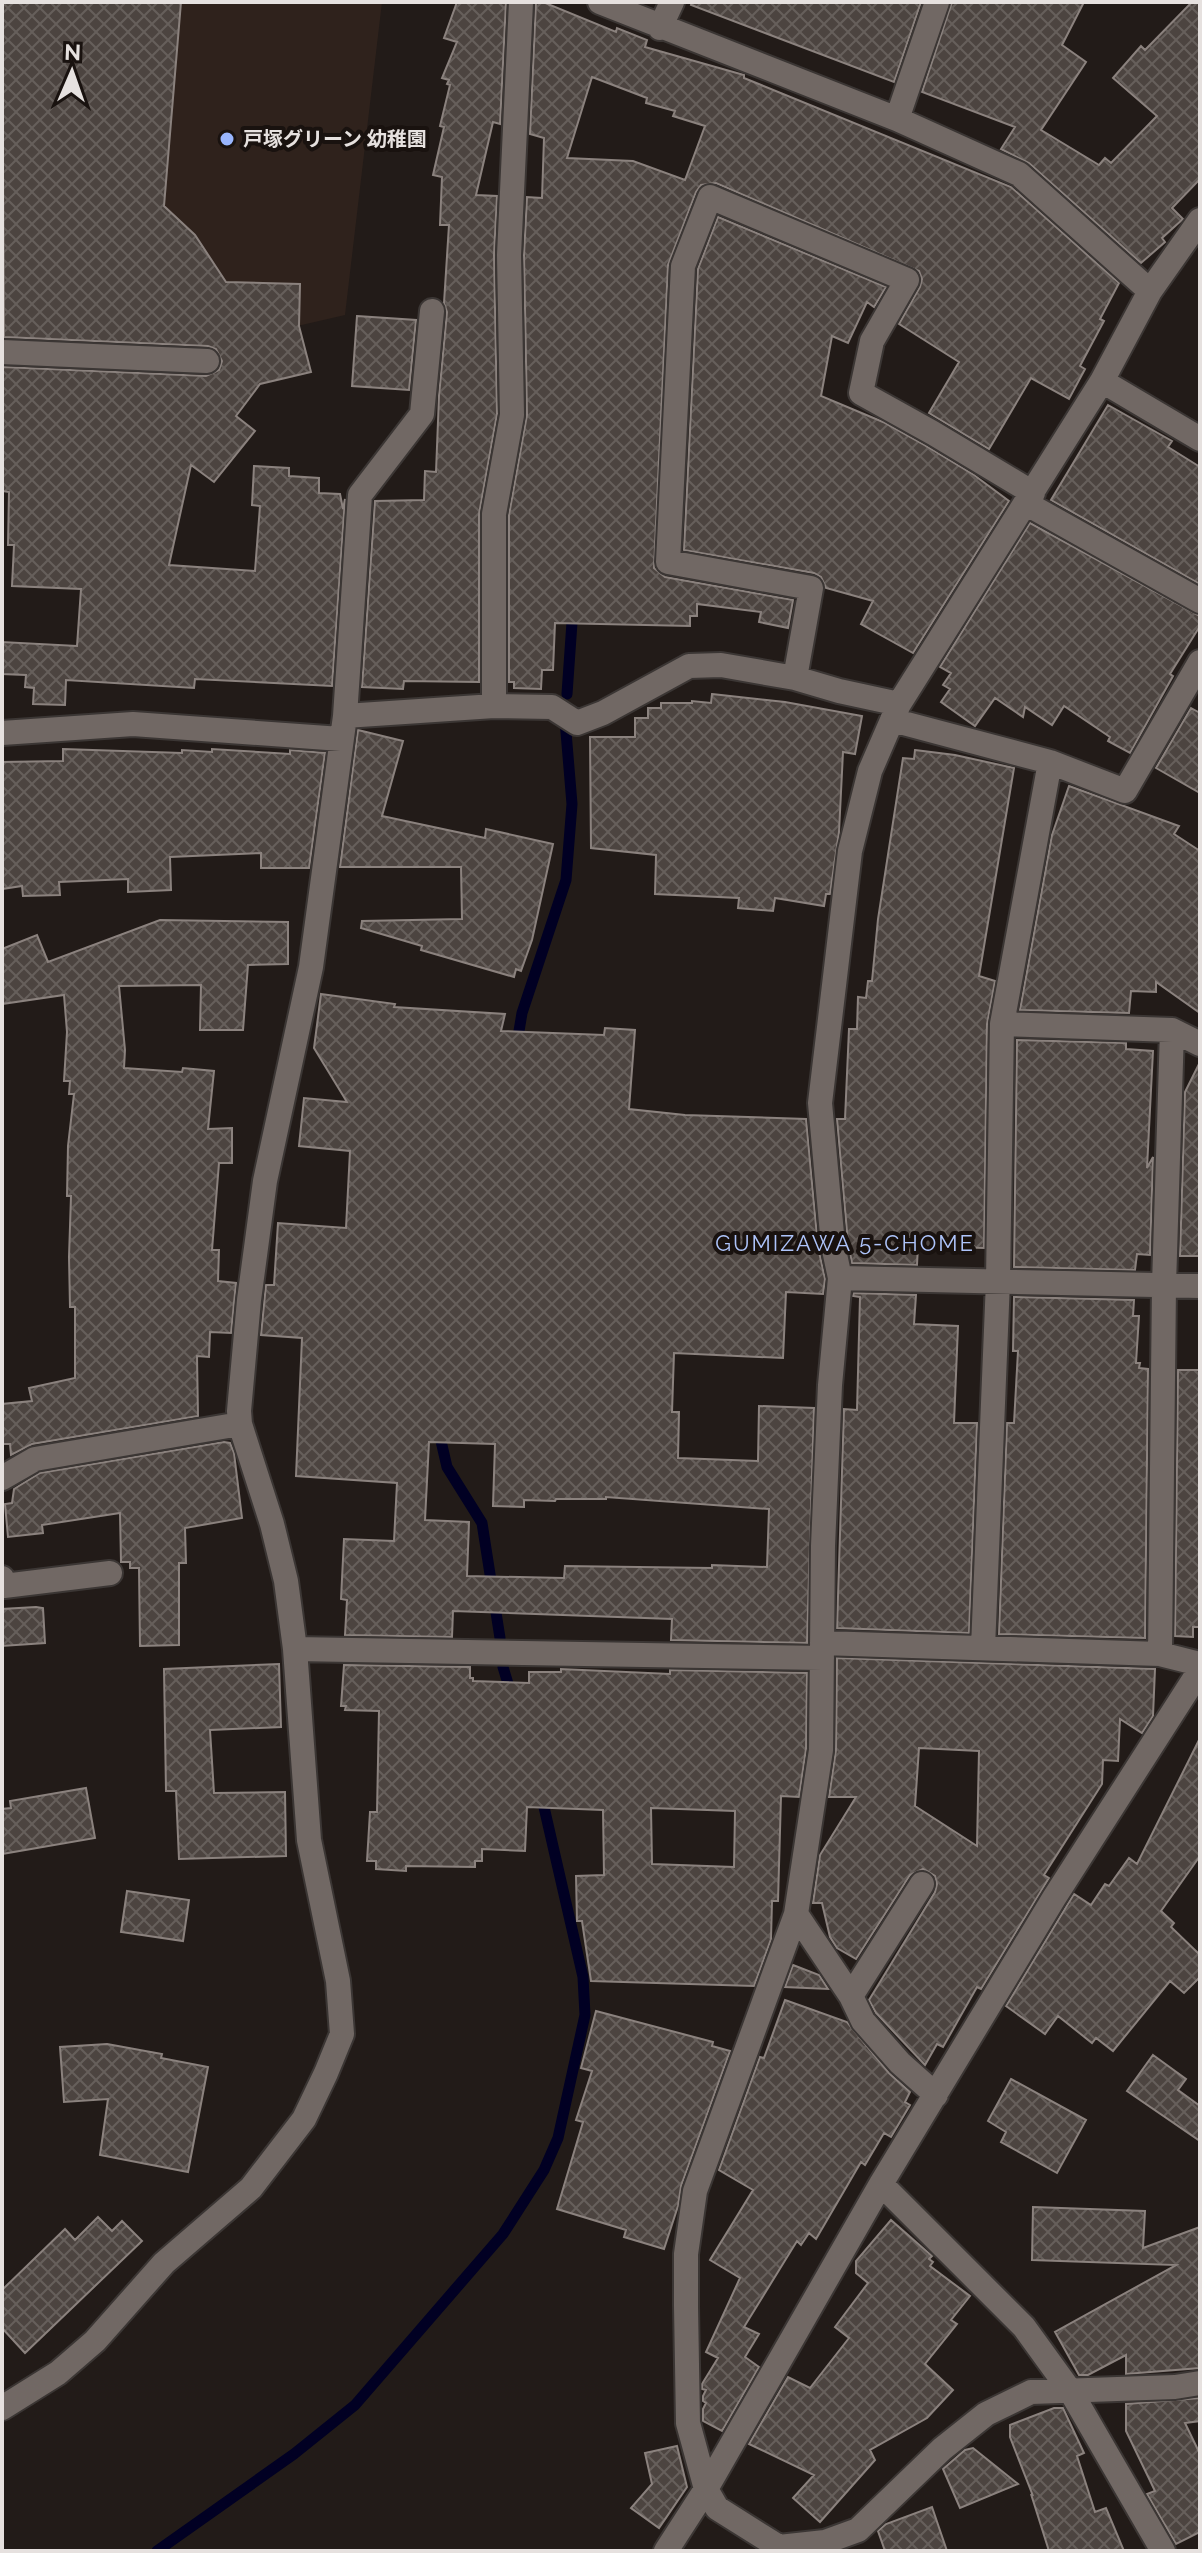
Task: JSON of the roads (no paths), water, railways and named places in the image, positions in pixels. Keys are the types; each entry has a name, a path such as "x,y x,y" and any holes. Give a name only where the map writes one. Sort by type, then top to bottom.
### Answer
{"street":[{"path":"494,706 494,514 512,415 509,255 521,2"},
{"path":"600,2 897,119 1019,174 1150,291"},
{"path":"660,28 672,2"},
{"path":"897,119 937,2"},
{"path":"795,678 811,588 668,562 683,266 710,197 907,280 872,341 861,393 933,433 1030,498 1200,601"},
{"path":"1200,220 1150,291 1102,381 895,712 870,771 850,851 820,1103 833,1245 840,1278 830,1385 821,1750 796,1914 695,2191 686,2254 688,2423 706,2489 717,2508 779,2547 826,2546 858,2530 942,2449 986,2414 1031,2392 1200,2383"},
{"path":"2,2408 58,2373 95,2341 164,2263 251,2188 304,2119 342,2034 338,1981 309,1840 295,1649 286,1581 272,1524 240,1424 239,1411 249,1300 265,1181 311,967 343,728 360,495 422,414 432,311"},
{"path":"2,352 207,361"},
{"path":"1102,381 1200,439"},
{"path":"2,733 133,724 343,728 494,706 552,707 577,723 603,713 689,666 721,665 795,678 839,691 1050,762 1125,791 1200,662"},
{"path":"983,1648 998,1281 1002,1024 1050,762"},
{"path":"1002,1024 1172,1030 1200,1044"},
{"path":"1160,1654 1164,1285 1172,1030"},
{"path":"840,1278 1200,1286"},
{"path":"2,1478 35,1459 240,1424"},
{"path":"2,1578 4,1586 110,1573"},
{"path":"295,1649 822,1651 983,1648 1160,1654 1197,1679 1054,1898 881,2184 706,2489 666,2551"},
{"path":"851,1996 922,1884"},
{"path":"796,1914 851,1996 863,2021 900,2063 936,2095"},
{"path":"881,2184 1024,2327 1071,2392 1163,2551"}],"waterway":[{"path":"567,694 573,608"},
{"path":"517,1043 522,1013 566,880 572,804 565,720"},
{"path":"438,1428 447,1467 482,1523 500,1638"},
{"path":"503,1667 512,1697"},
{"path":"157,2551 294,2454 355,2405 503,2234 544,2170 558,2138 585,2015 583,1977 541,1794"}],"place":[{"name":"戸塚グリーン 幼稚園","path":"227,139"}],"district":[{"name":"GUMIZAWA 5-CHOME","path":"845,1243"}]}
